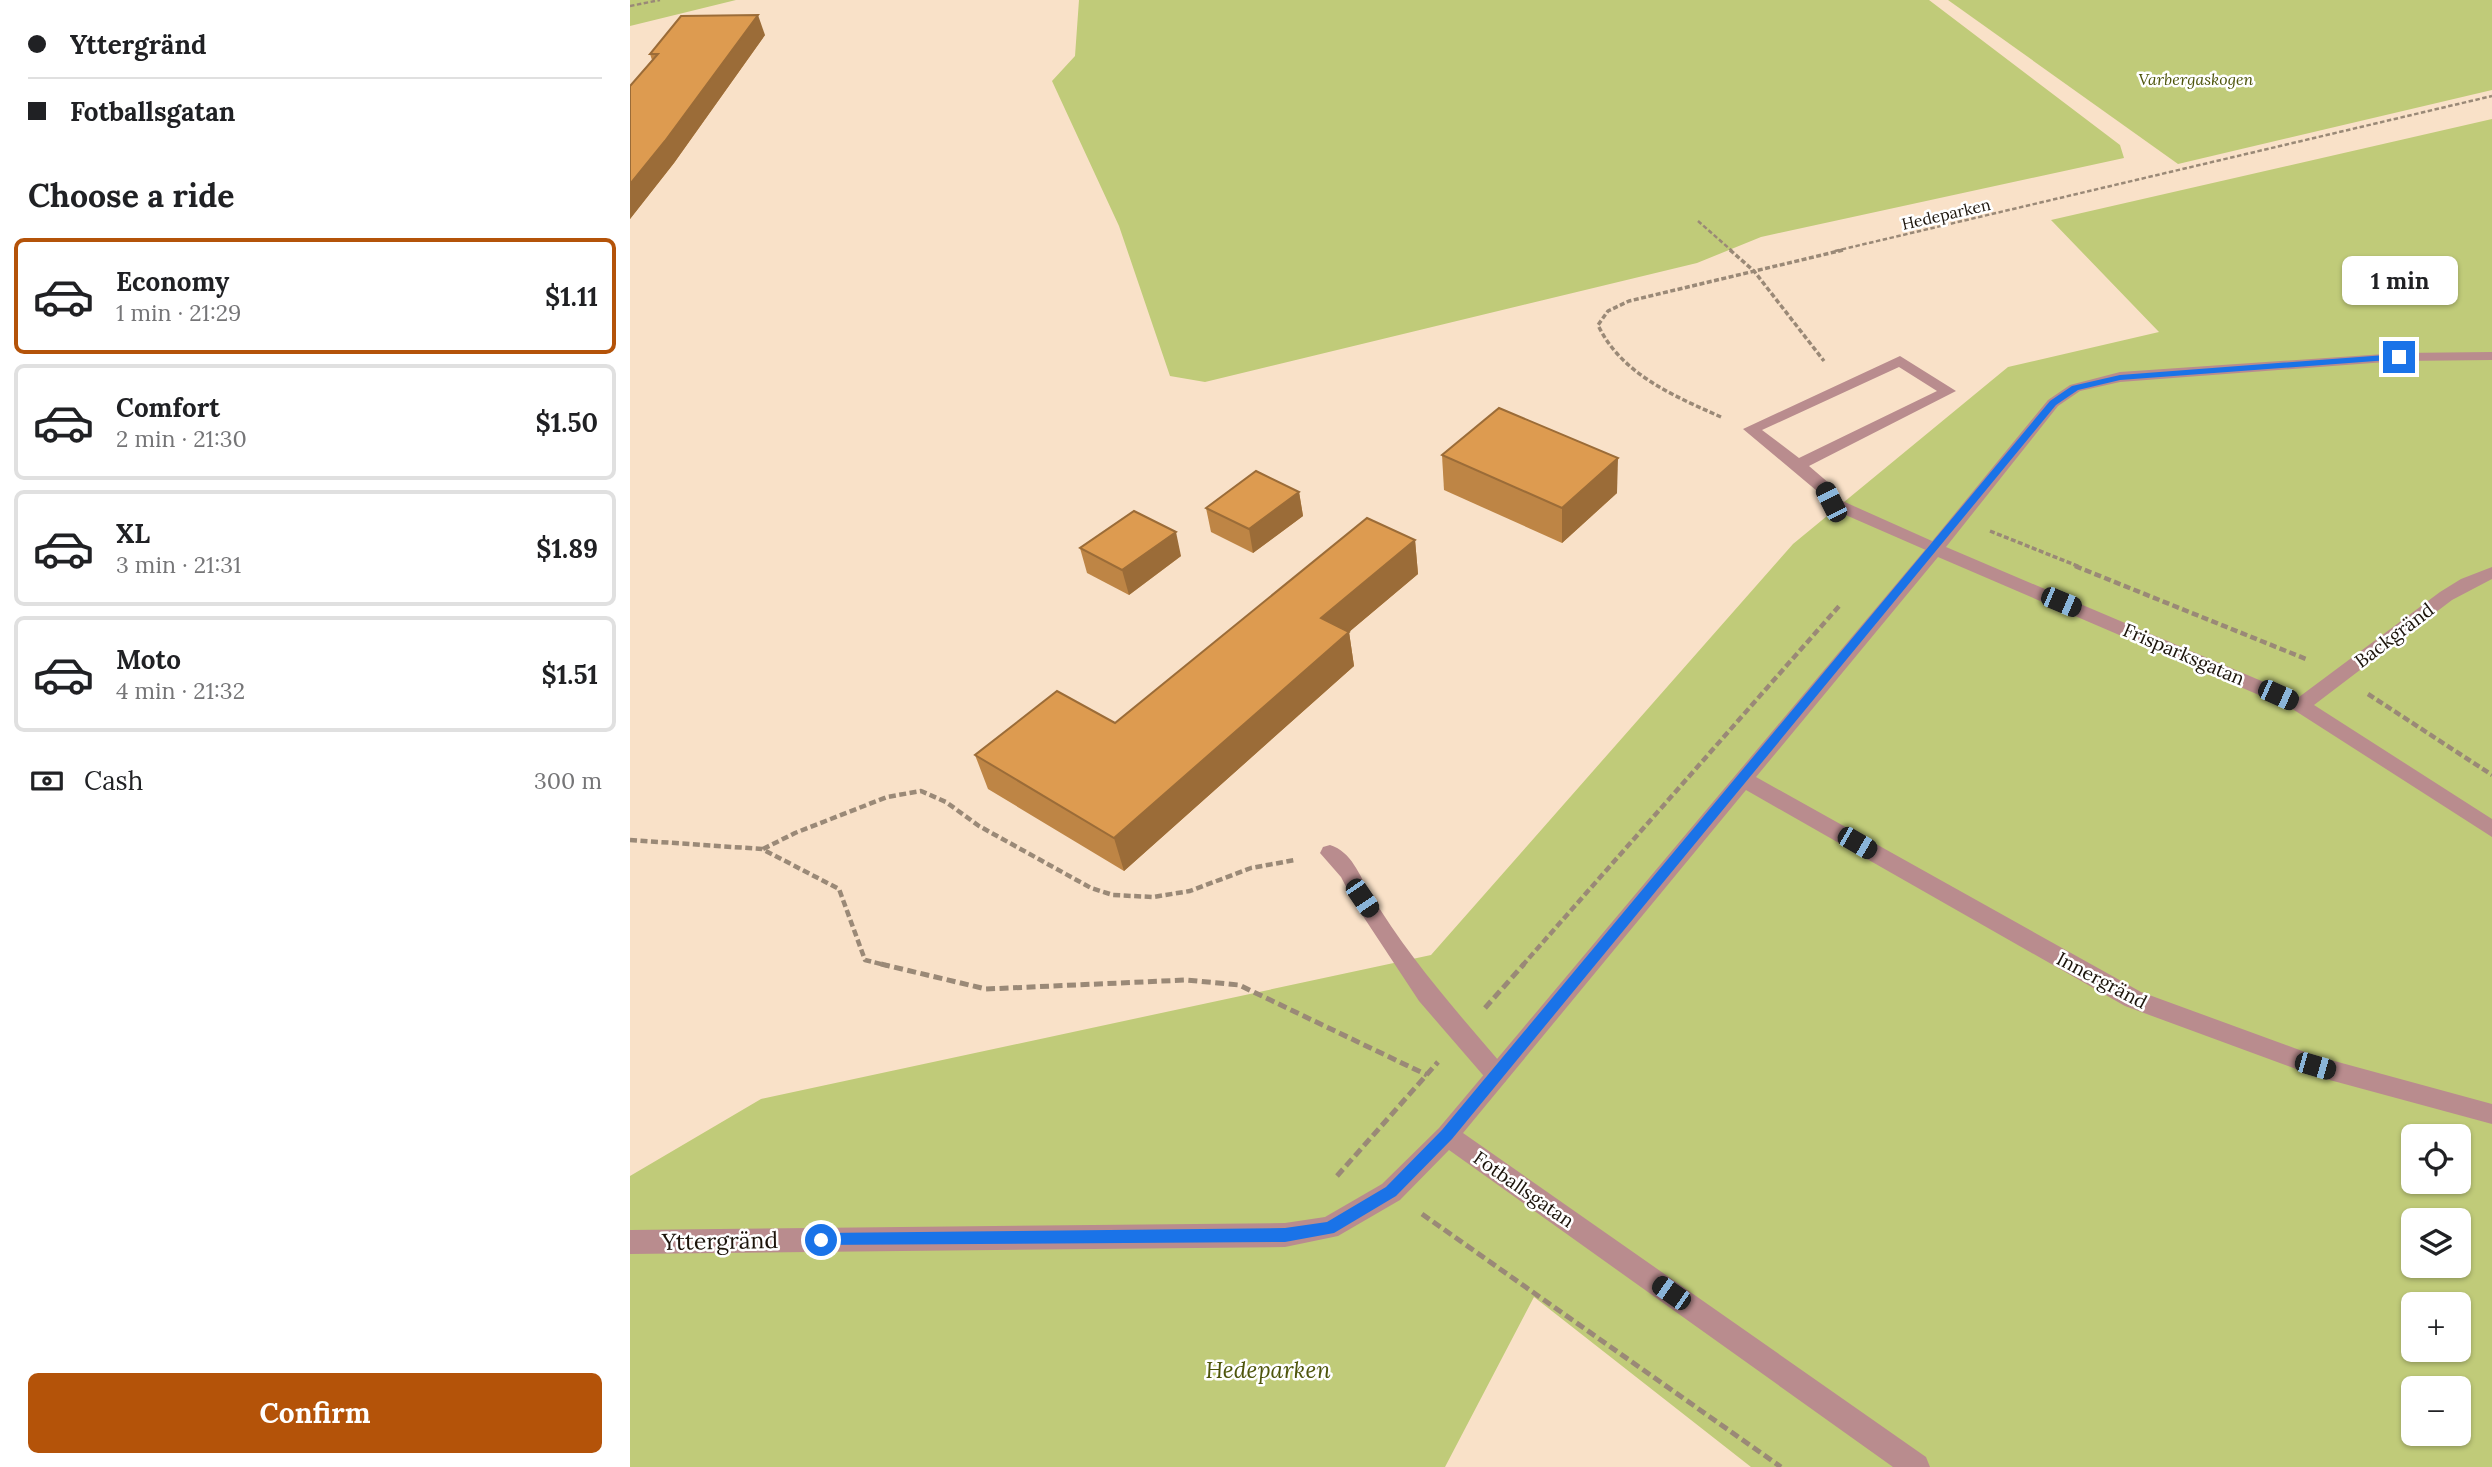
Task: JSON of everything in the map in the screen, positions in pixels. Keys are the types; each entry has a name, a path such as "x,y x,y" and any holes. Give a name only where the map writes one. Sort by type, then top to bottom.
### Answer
{"street":[{"path":"1447,1135 1935,549 2053,403 2075,388 2120,377 2399,357 2492,356"},
{"path":"1751,429 1900,361 1948,391 1798,465"},
{"name":"Frisparksgatan","path":"1751,429 1824,488 1831,502 2301,705 2492,829"},
{"name":"Backgränd","path":"2301,705 2446,596 2467,583 2492,573"},
{"name":"Innergränd","path":"1742,778 2133,999 2315,1066 2492,1114"},
{"path":"1330,853 1349,872 1362,898 1427,995 1497,1075"},
{"name":"Yttergränd","path":"630,1242 1285,1235 1329,1228 1391,1192 1447,1135"},
{"name":"Fotballsgatan","path":"1447,1135 1916,1467"}],"path":[{"path":"630,6 660,0"},
{"name":"Hedeparken","path":"1751,429 1681,400 1648,380 1609,348 1598,325 1608,311 1629,301 2492,96"},
{"path":"1698,221 1754,271 1844,387"},
{"path":"1959,519 2310,661 2396,710 2492,775"},
{"path":"762,849 887,797 921,791 946,802 979,826 1091,888 1114,895 1153,897 1190,891 1251,868 1330,853"},
{"path":"630,840 762,849 839,889 864,960 986,989 1186,979 1239,985 1427,1075"},
{"path":"1350,1163 1781,1467"}],"green space":[{"path":"630,0 736,0 630,26"},
{"path":"1079,0 1929,0 2120,145 2124,158 1761,237 1697,263 1205,382 1170,376 1119,226 1052,81 1075,56"},
{"name":"Varbergaskogen","path":"1948,0 2492,0 2492,90 2178,164"},
{"path":"2492,119 2492,1467 1751,1467 1534,1297 1445,1467 630,1467 630,1176 761,1099 1431,955 1793,544 2008,367 2159,332 2051,220"}],"building":[{"path":"758,15 630,184 630,86 658,54 650,54 681,16"},
{"path":"1499,408 1618,458 1562,508 1442,455"},
{"path":"1256,471 1299,492 1249,529 1206,508"},
{"path":"1134,511 1176,532 1122,570 1080,548"},
{"path":"1367,518 1415,540 1321,618 1349,632 1114,838 975,755 1057,691 1115,723"}],"route":[{"path":"821,1240 1285,1235 1329,1228 1391,1192 1447,1135 1935,549 2053,403 2075,388 2120,377 2399,357"}]}
